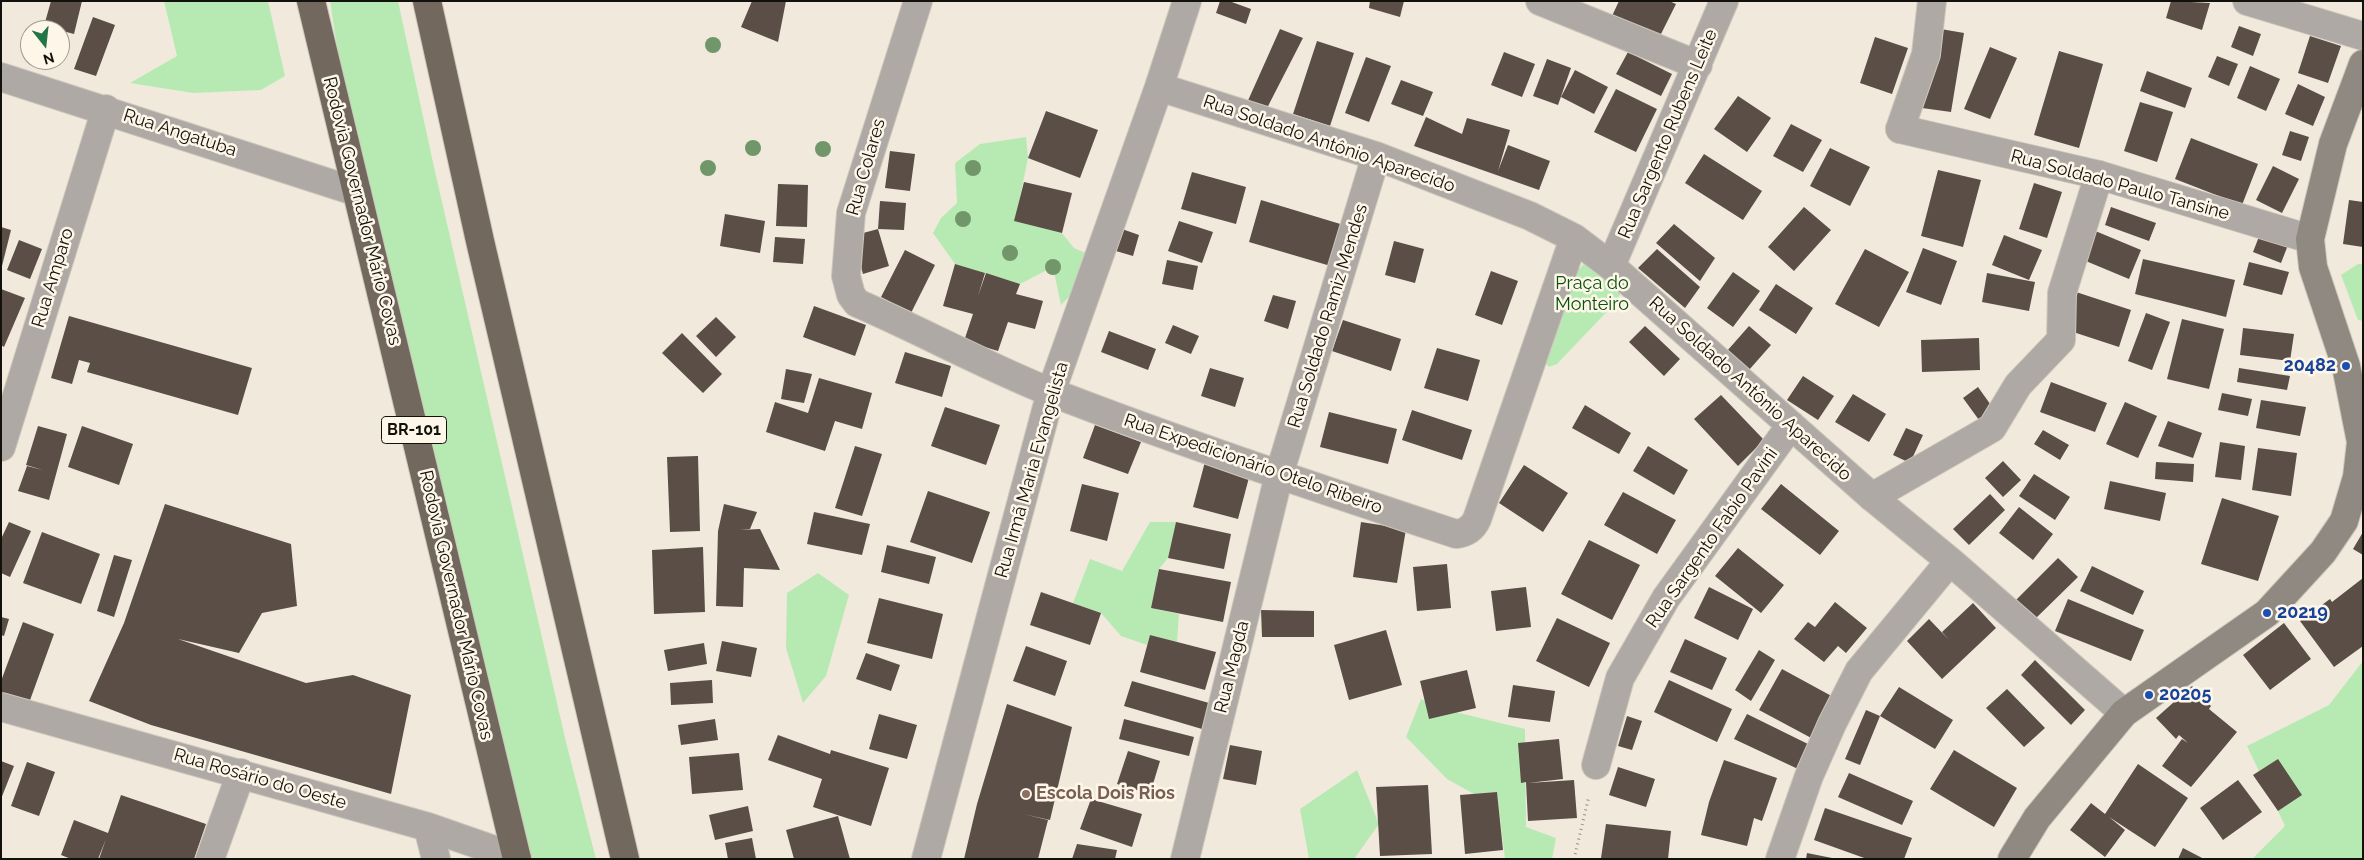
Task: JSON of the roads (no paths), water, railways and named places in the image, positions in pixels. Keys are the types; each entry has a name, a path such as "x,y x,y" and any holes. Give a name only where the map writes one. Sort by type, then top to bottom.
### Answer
{"highway":[{"name":"Rodovia Governador Mário Covas","path":"311,1 517,858"},
{"path":"428,1 480,241 625,859"}],"main road":[{"path":"2012,859 2037,818 2124,713 2267,613 2323,552 2344,522 2357,477 2361,442 2346,366 2313,267 2310,239 2333,144 2363,64"}],"street":[{"name":"Rua Colares","path":"918,1 851,213 846,276 851,295 857,303 917,328 1051,392"},
{"name":"Rua Irmã Maria Evangelista","path":"926,859 1051,392 1159,87 1187,1"},
{"path":"1540,1 1698,65"},
{"name":"Rua Sargento Rubens Leite","path":"1612,266 1724,1"},
{"name":"Rua Soldado Paulo Tansine","path":"1932,1 1926,54 1900,129 2099,175 2310,239"},
{"path":"2247,1 2363,36"},
{"name":"Rua Angatuba","path":"1,77 106,109 358,192"},
{"name":"Rua Soldado Antônio Aparecido","path":"1159,87 1376,156 1530,216 1574,238 1612,266 1872,497 1950,560 2124,713"},
{"name":"Rua Amparo","path":"1,447 106,109"},
{"name":"Rua Soldado Ramiz Mendes","path":"1279,475 1376,156"},
{"path":"1872,497 1992,428 2018,385 2061,340 2062,293 2099,175"},
{"name":"Rua Expedicionário Otelo Ribeiro","path":"1051,392 1279,475 1456,534 1467,531 1477,519 1574,238"},
{"name":"Rua Sargento Fabio Pavini","path":"1596,765 1620,678 1666,598 1791,425"},
{"name":"Rua Magda","path":"1185,859 1279,475"},
{"path":"1780,859 1809,776 1832,724 1859,671 1950,560"},
{"name":"Rua Rosário do Oeste","path":"1,707 428,827 517,858"},
{"path":"210,859 241,773"},
{"path":"428,827 436,859"}],"place":[{"name":"20482","path":"2346,366"},
{"name":"20219","path":"2267,613"},
{"name":"20205","path":"2149,695"},
{"name":"Escola Dois Rios","path":"1026,794"}],"park label":[{"name":"Praça do Monteiro","path":"1592,294"}]}
